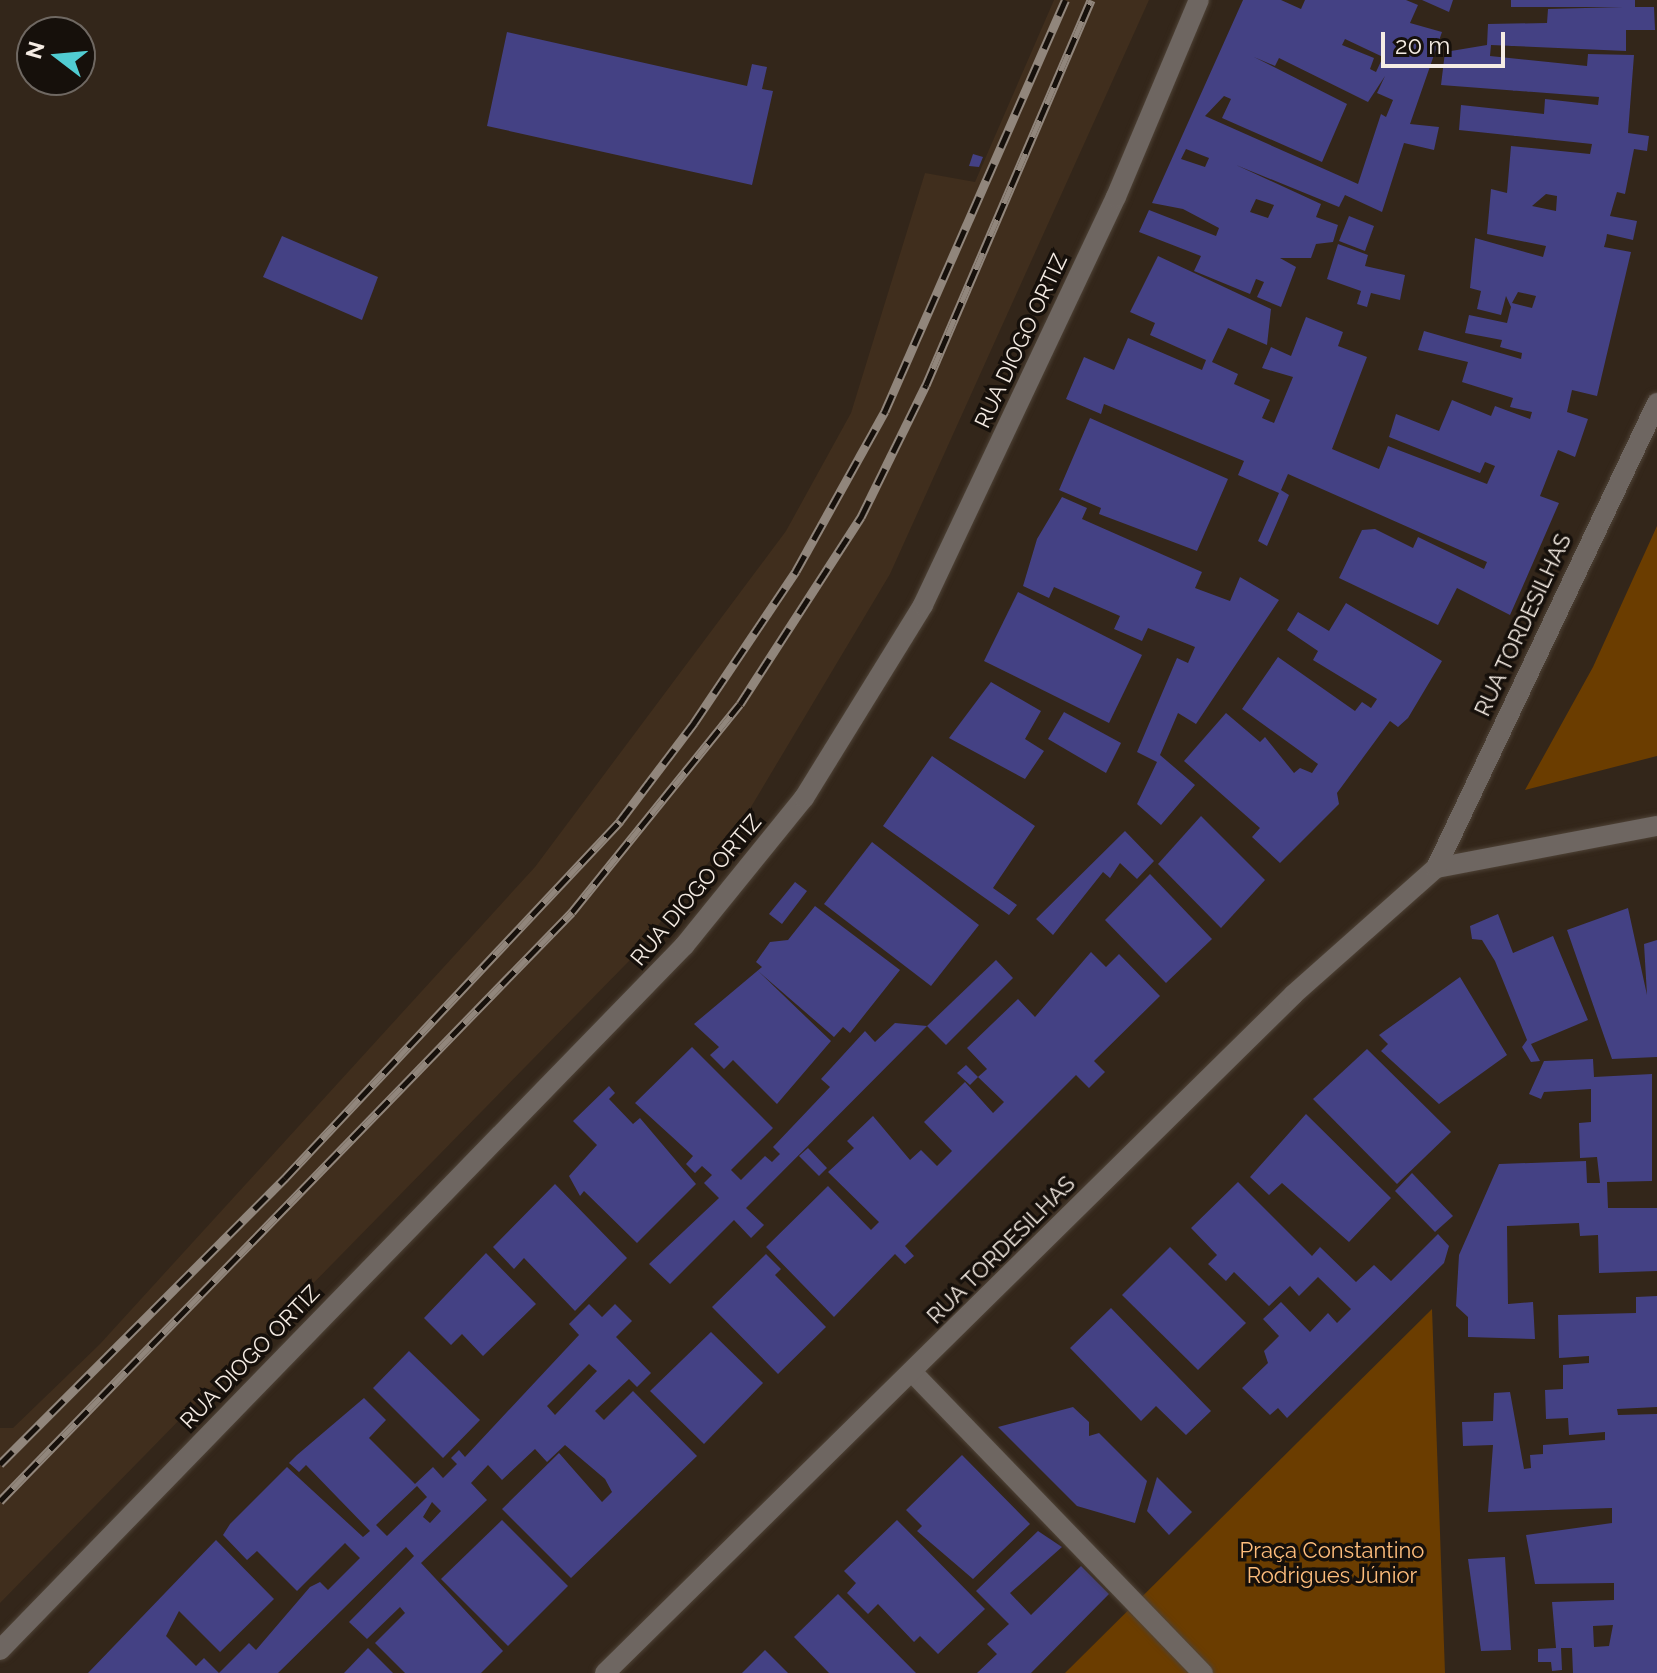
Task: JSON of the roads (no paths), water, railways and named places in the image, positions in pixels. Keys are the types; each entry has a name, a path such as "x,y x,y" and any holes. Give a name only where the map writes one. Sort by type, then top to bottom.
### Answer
{"street":[{"name":"RUA DIOGO ORTIZ","path":"0,1650 684,946 804,798 923,605 1116,197 1199,0"},
{"name":"RUA TORDESILHAS","path":"605,1673 1294,994 1436,868 1657,403"},
{"path":"1436,868 1657,826"},
{"path":"912,1372 1203,1673"}],"railway":[{"path":"0,1464 285,1178 620,821 694,723 796,571 885,411 1065,0"},
{"path":"0,1501 572,912 740,704 861,517 926,385 1091,0"}],"park label":[{"name":"Praça Constantino Rodrigues Júnior","path":"1332,1562"}]}
